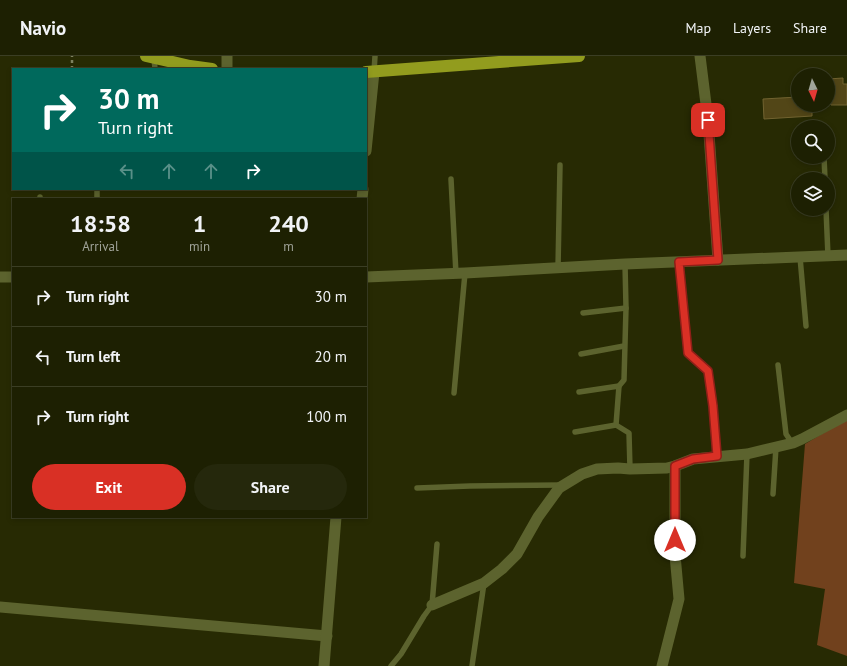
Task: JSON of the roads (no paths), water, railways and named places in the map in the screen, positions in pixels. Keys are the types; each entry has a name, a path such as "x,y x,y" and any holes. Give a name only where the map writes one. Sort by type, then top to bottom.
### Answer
{"main road":[{"path":"370,72 514,59 579,56"},
{"path":"152,61 204,68"}],"street":[{"path":"227,56 227,68"},
{"path":"700,56 708,120 718,260"},
{"path":"367,139 370,104 370,72"},
{"path":"367,277 847,255"},
{"path":"0,277 12,277"},
{"path":"432,605 484,583 502,569 517,554 538,517 559,488 582,474 597,469 667,468 693,459 747,454 793,444 847,415"},
{"path":"662,666 679,599 675,555 675,466"},
{"path":"324,666 336,518"},
{"path":"0,607 327,636"}],"lane":[{"path":"370,72 375,56"},
{"path":"558,268 560,165"},
{"path":"450,179 461,273 454,393"},
{"path":"826,216 828,256"},
{"path":"800,257 806,326"},
{"path":"679,262 688,353 708,371 713,406 717,456"},
{"path":"579,392 618,386 624,380 626,308 625,264"},
{"path":"583,313 626,308"},
{"path":"581,354 624,346"},
{"path":"778,366 786,434 793,444"},
{"path":"616,424 618,386"},
{"path":"575,432 616,424 629,433 630,469"},
{"path":"773,494 776,447"},
{"path":"743,556 747,454"},
{"path":"417,488 563,485"},
{"path":"391,666 401,654 432,605 437,544"},
{"path":"472,666 484,583"}]}
